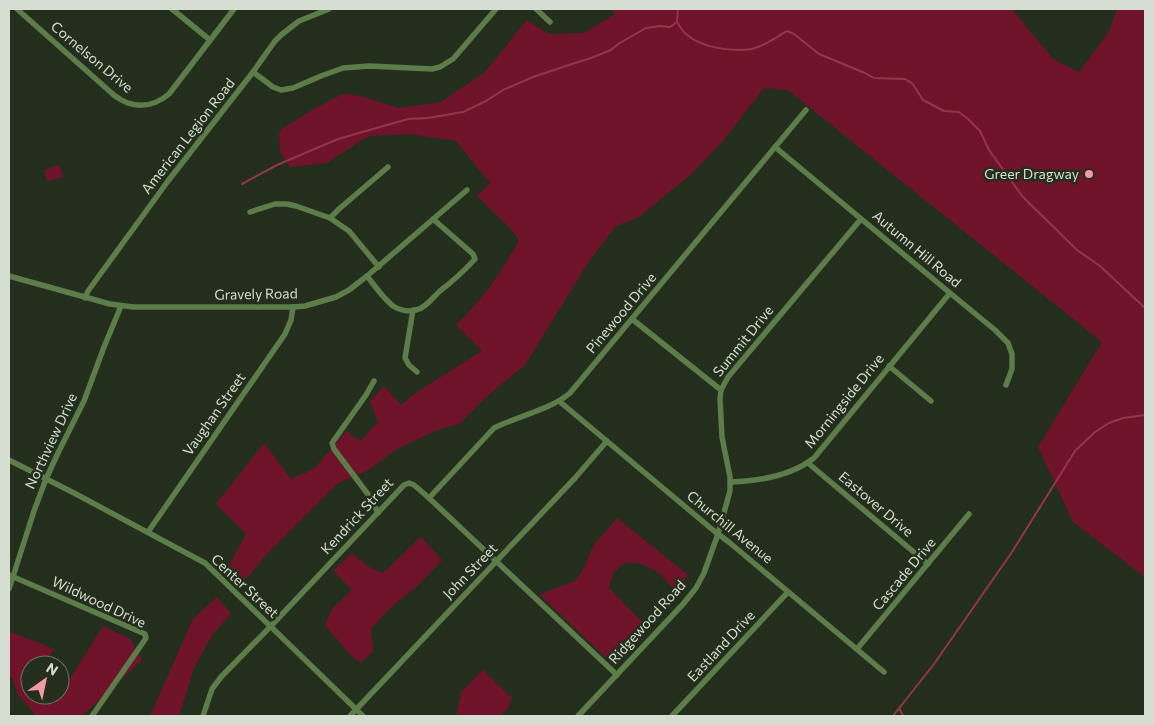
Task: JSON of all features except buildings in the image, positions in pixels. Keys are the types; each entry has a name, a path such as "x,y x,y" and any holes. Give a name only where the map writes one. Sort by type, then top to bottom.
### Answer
{"street":[{"name":"Cornelson Drive","path":"17,9 115,96 136,106 155,103 169,94 234,9"},
{"path":"172,9 210,40"},
{"name":"American Legion Road","path":"85,298 88,290 168,181 281,35 299,21 328,9"},
{"path":"253,72 273,87 281,90 293,88 343,68 368,66 432,69 440,67 456,56 496,9"},
{"path":"536,9 550,22"},
{"name":"Pinewood Drive","path":"429,498 494,428 559,402 570,393 806,110"},
{"name":"Autumn Hill Road","path":"775,147 995,330 1008,343 1012,354 1012,369 1006,384"},
{"path":"330,218 388,167"},
{"name":"Gravely Road","path":"9,276 85,298 140,308 305,306 336,297 349,290 467,190"},
{"path":"250,212 276,204 287,204 330,218 349,231 379,266"},
{"path":"367,276 393,306 406,311 418,310 429,302 475,259 474,254 433,218"},
{"name":"Summit Drive","path":"718,534 729,498 731,482 722,437 721,390 728,377 861,219"},
{"name":"Morningside Drive","path":"731,482 766,479 808,463 819,453 950,293"},
{"name":"Northview Drive","path":"9,588 11,576 46,479 84,401 121,306"},
{"name":"Vaughan Street","path":"148,532 285,334 291,320 293,307"},
{"path":"414,310 405,358 409,365 417,372"},
{"path":"632,319 721,390"},
{"path":"889,366 931,401"},
{"path":"374,381 332,443 334,449 370,498 378,513"},
{"name":"Churchill Avenue","path":"559,402 884,672"},
{"name":"John Street","path":"350,716 497,562 607,441"},
{"name":"Center Street","path":"9,460 205,563 363,716"},
{"name":"Eastover Drive","path":"808,463 928,564"},
{"name":"Kendrick Street","path":"202,716 212,690 220,677 406,483 411,483 429,498 617,674"},
{"name":"Cascade Drive","path":"857,649 969,514"},
{"name":"Ridgewood Road","path":"578,716 696,588 707,568 718,534"},
{"name":"Wildwood Drive","path":"11,576 145,634 146,638 92,716"},
{"name":"Eastland Drive","path":"672,716 788,592"}],"shaded area":[{"path":"610,9 1012,9 1053,59 1079,72 1109,32 1117,9 1145,9 1145,577 1073,522 1038,447 1102,342 788,90 764,88 723,141 690,175 639,217 616,226 587,264 525,365 487,396 459,424 435,431 395,450 367,471 338,483 266,555 242,584 227,569 246,534 216,504 264,443 291,479 314,469 346,431 360,441 378,422 370,401 384,386 401,405 417,392 482,351 456,325 491,285 519,240 509,227 477,196 490,183 456,141 409,134 370,136 327,163 290,167 280,152 279,131 342,94 360,96 399,108 441,102 485,72 527,20 548,34 584,33 615,14"},
{"path":"60,165 63,177 47,181 44,170"},
{"path":"617,518 688,575 675,590 659,573 643,564 625,562 613,573 609,588 642,622 644,628 617,660 607,659 540,595 575,581 583,570 593,546"},
{"path":"421,537 442,560 419,584 388,610 371,629 373,651 361,663 351,656 325,625 332,609 352,590 333,571 352,553 367,566 383,573"},
{"path":"217,597 231,614 212,635 194,668 179,716 150,716 193,619"},
{"path":"103,626 130,639 142,660 82,716 37,716 27,705 70,705 70,678"},
{"path":"9,631 54,649 51,655 20,655 20,697 12,678 9,676"},
{"path":"483,670 512,698 508,708 499,716 456,716 461,692"}],"waterway":[{"path":"678,9 677,22 681,28 692,39 708,46 735,50 752,49 766,44 787,31 794,34 819,54 874,78 905,79 912,83 923,100 944,111 959,112 980,131 989,150 1022,196 1077,250 1100,266 1145,308"},
{"path":"242,184 277,165 338,139 408,119 428,118 463,112 503,90 533,77 611,50 646,28 670,27 677,22"},
{"path":"893,716 934,664 1012,552 1075,451 1095,432 1109,423 1123,418 1145,415"},
{"path":"899,708 903,716"}],"place":[{"name":"Greer Dragway","path":"1089,174"}]}
